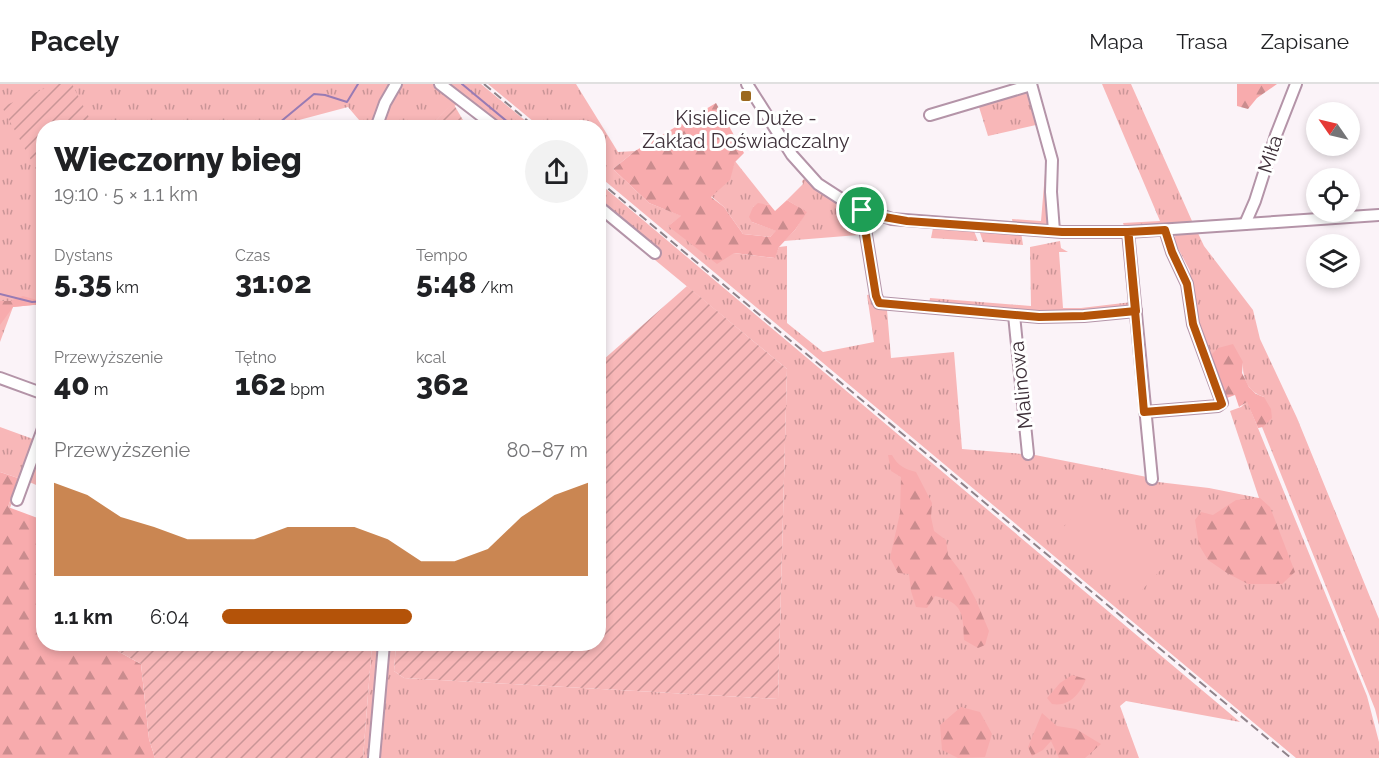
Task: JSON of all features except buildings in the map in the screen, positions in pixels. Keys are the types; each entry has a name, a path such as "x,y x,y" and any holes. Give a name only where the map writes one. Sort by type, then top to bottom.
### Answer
{"street":[{"path":"379,120 384,103 396,84"},
{"path":"440,84 487,120"},
{"path":"747,84 792,155 807,173 832,195 862,210 884,217 907,221 1054,231 1128,232 1379,215"},
{"name":"Miła","path":"1245,224 1296,84"},
{"path":"930,115 1031,85 1052,160 1051,192 1054,231"},
{"path":"862,210 879,303 1014,315 1067,317 1136,311"},
{"path":"606,213 655,253"},
{"path":"1144,412 1222,404 1193,324 1187,284 1172,252 1165,230"},
{"path":"1128,232 1152,479"},
{"name":"Malinowa","path":"1014,315 1028,454"},
{"path":"0,378 36,391"},
{"path":"17,500 36,448"},
{"path":"374,758 383,651"}],"green space":[{"path":"0,84 390,84 374,120 359,120 348,107 299,120 36,120 36,305 13,307 0,342"},
{"path":"55,84 72,84 90,120 36,120 36,169 2,107"},
{"path":"400,84 436,84 457,103 455,106 452,104 437,120 383,120"},
{"path":"445,84 481,84 525,120 494,120"},
{"path":"488,84 576,84 598,120 532,120"},
{"path":"1102,84 1131,84 1192,221 1239,218 1245,213 1246,208 1248,209 1242,219 1125,229 1123,223 1160,221"},
{"path":"1237,84 1277,84 1257,98 1248,109 1237,106"},
{"path":"1023,90 1029,92 1049,158 1049,224 1047,226 1013,225 1012,219 1041,221 1046,161 1036,125 988,136 979,107 970,110 969,106"},
{"path":"452,103 463,120 436,120"},
{"path":"716,103 744,153 735,162 730,180 711,197 724,207 743,234 770,237 776,231 752,222 749,217 753,207 758,203 770,205 775,211 787,200 807,212 795,230 779,247 775,258 734,253 717,264 668,226 681,216 649,203 613,169 635,151"},
{"path":"606,133 618,152 635,151 613,169 649,203 682,216 668,226 734,253 774,258 779,247 787,246 787,323 823,352 874,342 867,295 872,294 899,311 887,310 891,358 954,352 962,449 1035,455 1147,477 1158,482 1209,488 1259,498 1230,411 1241,407 1247,401 1367,696 1379,742 1379,758 1296,758 606,182"},
{"path":"735,161 770,205 758,204 753,207 752,222 777,231 770,237 743,234 724,207 711,196 729,180"},
{"path":"805,178 837,204 857,214 861,228 858,235 784,241 795,230 806,212 787,200 803,184 802,181"},
{"path":"606,189 1240,722 1126,701 1120,706 1139,758 379,758 387,651 395,651 394,671 404,678 778,699 787,369 655,260 660,253 606,207"},
{"path":"933,228 974,231 978,241 931,238"},
{"path":"979,230 1021,232 1023,245 983,242"},
{"path":"1197,231 1204,246 1253,310 1260,339 1297,418 1379,619 1379,725 1375,709 1262,427 1264,397 1254,392 1247,384 1243,362 1208,358 1191,304 1190,271 1173,239 1178,232"},
{"path":"1060,241 1061,248 1068,252 1059,252 1063,308 1132,302 1130,308 1066,314 929,304 930,298 1031,306 1030,247"},
{"path":"687,286 787,369 778,699 404,678 394,671 395,651 606,651 606,357"},
{"path":"23,296 36,300 36,305 13,307 0,325 0,301 10,301"},
{"path":"1233,344 1243,362 1242,373 1249,387 1256,394 1264,397 1271,409 1272,418 1263,427 1258,428 1247,402 1239,407 1235,395 1224,399 1208,358 1218,348"},
{"path":"0,427 33,439 36,431 36,438 10,508 8,507 18,478 0,472"},
{"path":"888,455 892,455 902,467 916,472 932,503 931,517 934,531 946,540 948,555 961,572 989,631 985,645 978,648 964,640 962,616 951,602 935,596 927,608 916,607 909,574 898,573 890,558 900,513 901,477 891,471"},
{"path":"36,456 36,485 27,481"},
{"path":"0,472 18,478 8,507 36,517 36,651 118,651 141,664 149,739 155,758 0,758"},
{"path":"1094,494 1167,563 1131,602 1058,533"},
{"path":"1260,498 1270,507 1295,572 1282,584 1248,584 1208,560 1199,545 1195,520 1201,512 1213,515 1236,500"},
{"path":"118,651 371,651 363,758 155,758 149,739 141,664"},
{"path":"371,651 379,651 371,758 363,758"},
{"path":"1072,675 1086,679 1081,690 1069,701 1052,704 1047,698 1060,683"},
{"path":"961,707 980,712 992,734 985,757 958,758 942,750 940,725"},
{"path":"1042,713 1057,726 1076,729 1101,744 1085,758 1059,758 1051,741 1043,750 1032,756 1028,747"}],"waterway":[{"path":"283,120 314,94 347,102 358,84"},
{"path":"462,84 505,120"},
{"path":"0,294 36,302"}],"railway":[{"path":"484,84 527,120"},
{"path":"606,187 1291,758"}],"place":[{"name":"Kisielice Duże - Zakład Doświadczalny","path":"746,96"}],"route":[{"path":"862,210 879,303 1039,317 1136,311 1129,238 1128,232 1165,230 1172,252 1187,284 1193,324 1222,404 1144,412 1136,311 1128,232 1062,232 907,221 862,210"}]}
